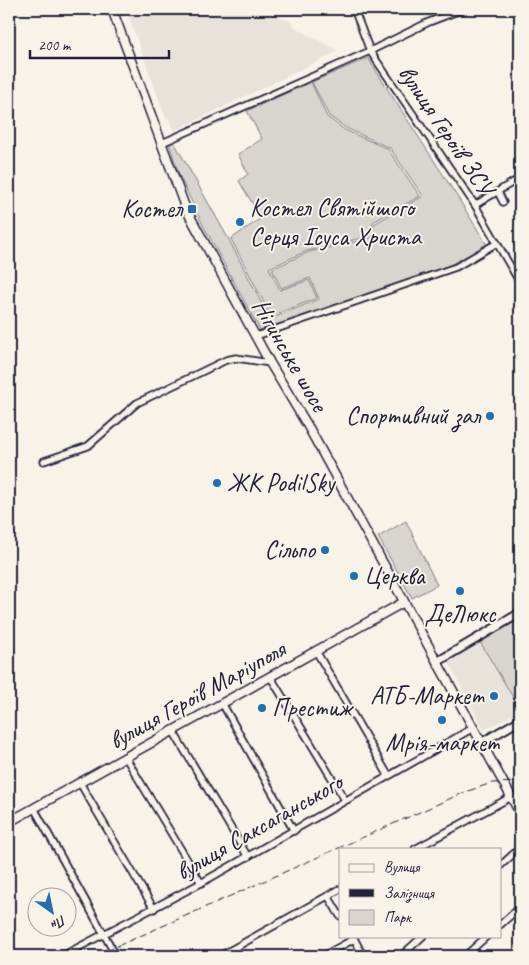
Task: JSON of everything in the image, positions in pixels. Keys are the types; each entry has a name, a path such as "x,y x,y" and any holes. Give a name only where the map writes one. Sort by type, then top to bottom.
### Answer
{"main road":[{"name":"Нігинське шосе","path":"112,9 186,206 270,363 309,428 520,813"},
{"name":"вулиця Героїв Маріуполя","path":"9,822 404,602"}],"street":[{"name":"вулиця Героїв ЗСУ","path":"354,9 370,50 475,205 520,282"},
{"path":"162,143 429,22 463,9"},
{"path":"475,205 520,178"},
{"path":"498,192 503,202"},
{"path":"256,336 456,267 497,243"},
{"path":"44,461 88,446 137,403 226,360 236,358 270,363"},
{"path":"437,662 520,614"},
{"path":"316,650 388,775"},
{"path":"270,676 345,800"},
{"path":"222,703 294,831"},
{"path":"481,743 520,720"},
{"name":"вулиця Саксаганського","path":"62,956 154,909 248,857 388,775 473,728"},
{"path":"173,731 248,857"},
{"path":"126,758 201,883"},
{"path":"80,783 154,909"},
{"path":"417,848 511,797"},
{"path":"34,808 116,956"},
{"path":"502,864 520,848"},
{"path":"220,956 339,890"},
{"path":"328,896 339,914"},
{"path":"502,923 520,907"},
{"path":"323,956 354,938 364,956"},
{"path":"401,956 421,938"},
{"path":"465,956 485,938"}],"shaded area":[{"path":"126,9 262,9 291,22 296,28 337,50 337,52 174,131 168,118 166,119"},
{"path":"480,642 520,709 520,711 484,730 448,661"}],"green space":[{"path":"368,58 487,245 448,266 261,332 203,225 179,175 169,143 174,142 228,238 270,319 319,299 310,278 281,288 272,269 309,252 371,238 374,224 423,196 390,148 346,128 329,116 312,82"},
{"path":"311,82 327,117 345,130 388,149 420,196 373,222 370,236 307,251 269,268 280,290 309,280 317,298 271,316 231,239 261,218 239,181 248,174 238,154 262,139 247,111"},
{"path":"406,521 437,585 412,598 378,537"},
{"path":"520,619 520,709 480,642"}],"railway":[{"path":"95,956 465,792 492,783 520,782"}],"place":[{"name":"Костел","path":"192,209"},
{"name":"Костел Святійшого Серця Ісуса Христа","path":"240,222"},
{"name":"Спортивний зал","path":"490,416"},
{"name":"ЖК PodilSky","path":"217,483"},
{"name":"Сільпо","path":"325,550"},
{"name":"Церква","path":"354,576"},
{"name":"ДеЛюкс","path":"460,591"},
{"name":"АТБ-Маркет","path":"494,696"},
{"name":"Престиж","path":"262,708"},
{"name":"Мрія-маркет","path":"442,720"}]}
